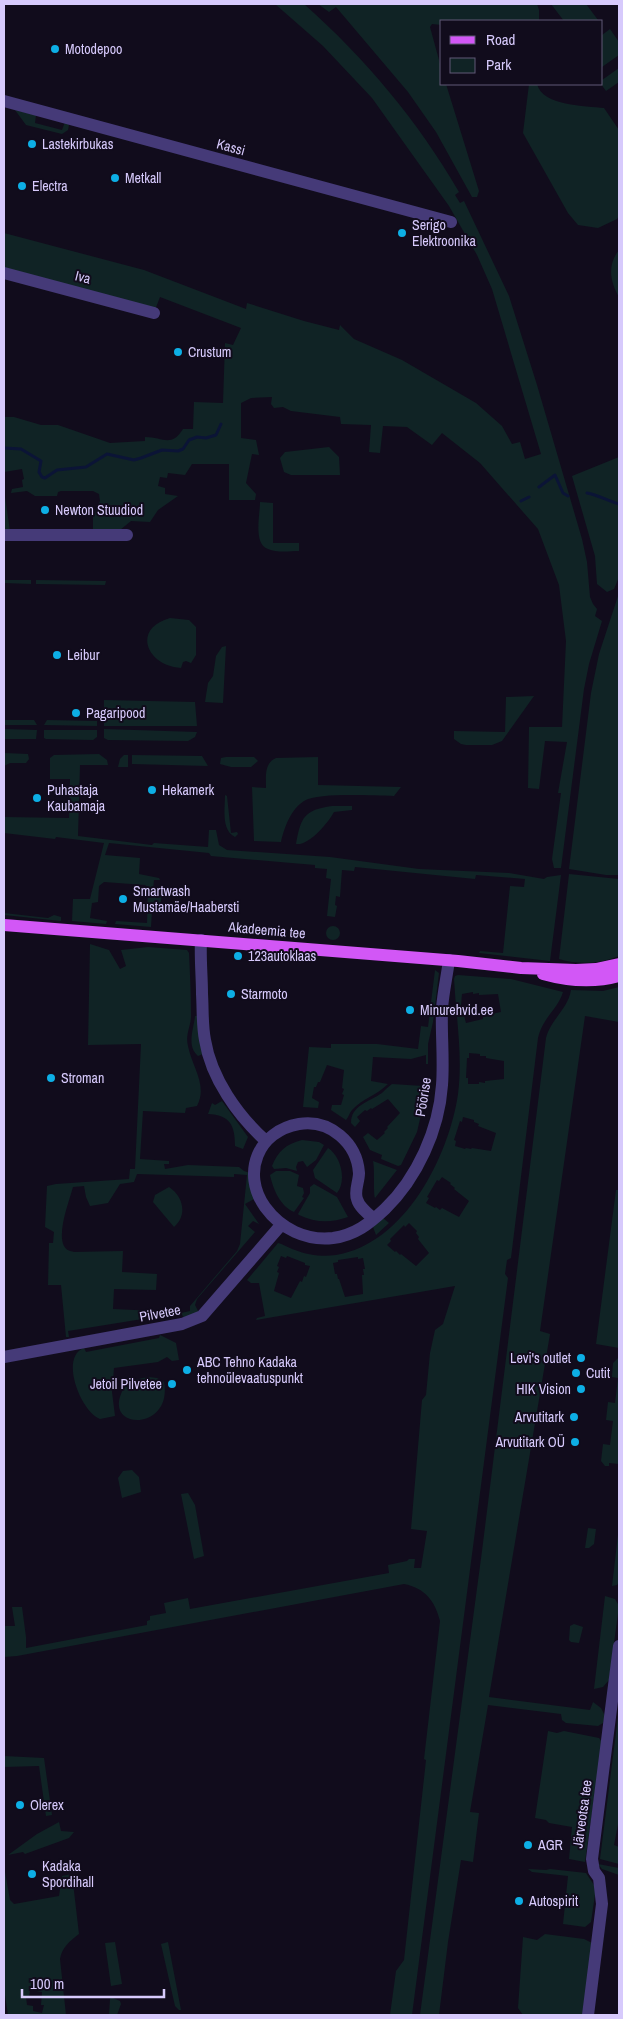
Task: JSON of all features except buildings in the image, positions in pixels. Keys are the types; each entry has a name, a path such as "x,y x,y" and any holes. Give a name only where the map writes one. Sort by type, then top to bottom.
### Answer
{"main road":[{"name":"Akadeemia tee","path":"6,924 448,960 521,968 549,976 576,980 598,980 619,973"}],"street":[{"name":"Kassi","path":"4,101 451,222"},
{"name":"Iva","path":"4,273 154,312"},
{"path":"4,535 127,534"},
{"path":"201,940 204,1035 208,1054 219,1079 235,1105 252,1128 266,1141 281,1130 302,1124 322,1125 342,1137 350,1146 358,1165 357,1201 374,1219"},
{"name":"Pöörise","path":"266,1141 256,1159 255,1186 260,1200 281,1225 293,1232 308,1236 333,1238 347,1236 360,1230 390,1205 411,1176 425,1150 435,1122 442,1086 442,1009 448,960"},
{"name":"Pilvetee","path":"4,1357 196,1320 214,1304 281,1225"},
{"name":"Järveotsa tee","path":"588,2015 602,1904 599,1878 594,1871 592,1859 619,1646"}],"green space":[{"path":"275,4 304,4 348,46 389,92 426,140 459,192 455,195 460,203 464,201 509,296 582,539 587,562 590,597 597,609 595,616 602,621 589,664 584,689 561,868 554,868 552,859 561,793 558,793 567,742 545,741 539,789 528,788 529,727 562,727 566,641 559,585 538,529 480,463 442,433 432,445 407,427 383,426 380,453 369,452 371,425 341,424 340,417 291,411 283,407 274,408 271,404 272,397 251,398 241,403 241,438 256,440 259,455 252,454 246,483 256,494 255,500 229,500 229,464 192,464 185,475 168,473 167,478 160,477 158,486 165,488 165,494 178,496 158,510 150,522 131,521 120,530 93,531 93,516 100,501 99,494 93,491 61,491 58,492 57,496 35,496 27,491 11,493 12,489 23,487 22,469 4,472 4,417 14,417 41,425 58,425 110,443 145,441 145,437 170,440 179,435 183,429 193,429 194,402 223,403 225,343 233,345 241,328 160,297 155,310 4,269 4,233 144,270 246,309 247,303 339,330 340,325 354,339 402,360 476,403 502,426 512,444 520,442 525,459 541,454 492,289 477,255 449,206 372,98 323,46"},
{"path":"318,4 537,4 539,20 440,20 440,25 432,24 430,27 440,64 440,85 446,85 479,191 477,197 472,197 436,132 408,92 336,7 329,12"},
{"path":"551,4 586,4 598,20 563,20"},
{"path":"610,29 619,42 619,55 603,66 603,34"},
{"path":"619,68 619,82 606,91 602,85 603,79"},
{"path":"529,85 538,85 547,97 556,101 566,104 604,108 619,130 619,216 617,219 598,228 578,225 568,213 523,133"},
{"path":"15,110 36,115 35,123 62,130 65,122 69,125 68,130 62,134 26,125"},
{"path":"619,250 619,297 612,279 611,268"},
{"path":"329,447 339,457 340,475 291,475 284,472 280,458 285,452"},
{"path":"619,457 619,577 614,589 607,592 597,584 595,556 572,476"},
{"path":"4,490 10,531 4,531"},
{"path":"260,502 273,503 273,543 299,543 299,551 275,551 263,546 259,535"},
{"path":"4,580 31,580 31,584 4,583"},
{"path":"36,580 106,581 105,585 36,584"},
{"path":"619,593 619,875 606,875 569,869 591,693 599,654"},
{"path":"170,618 189,620 196,627 196,655 191,663 183,662 181,668 169,666 159,661 152,654 148,646 147,638 150,630 158,623"},
{"path":"226,646 223,703 205,702 208,683 213,676 216,656 222,647"},
{"path":"534,696 502,741 492,745 466,745 454,739 454,731 505,732 506,697"},
{"path":"104,700 195,702 197,726 104,726"},
{"path":"4,720 34,720 37,725 4,725"},
{"path":"47,720 97,721 97,726 44,725"},
{"path":"4,729 37,730 36,739 4,739"},
{"path":"104,729 197,732 195,737 188,741 108,740 104,738"},
{"path":"44,730 97,730 97,737 93,740 46,739 44,738"},
{"path":"4,753 28,754 29,759 26,763 10,763 4,766"},
{"path":"99,754 107,760 108,765 80,765 78,836 152,845 154,843 208,847 209,830 216,830 219,845 227,850 330,857 419,869 509,873 544,879 561,875 550,961 479,953 480,951 503,953 510,886 524,887 525,879 476,875 475,879 355,867 354,871 342,870 340,897 336,896 335,917 327,916 331,879 326,878 327,869 315,868 315,865 211,856 209,853 109,843 105,855 140,858 139,874 159,878 160,880 154,880 153,889 162,890 160,912 152,911 151,927 115,924 116,921 147,923 148,887 145,885 104,882 99,886 98,902 92,903 90,918 107,921 106,924 72,921 73,899 90,899 104,843 4,833 4,817 69,818 70,779 50,779 50,758 54,755"},
{"path":"124,755 128,755 128,767 118,767 120,759"},
{"path":"132,755 202,756 208,766 132,764"},
{"path":"254,757 258,761 251,767 231,767 220,764 221,758"},
{"path":"318,757 318,785 401,787 394,796 334,795 311,798 299,804 295,809 286,825 281,842 254,841 252,787 266,788 266,771 269,763 276,758"},
{"path":"225,795 227,796 231,833 237,832 238,834 235,837 231,834 226,824 224,813"},
{"path":"332,806 352,806 352,810 334,812 312,838 301,844 296,844 305,816 315,810"},
{"path":"569,874 619,879 619,956 589,963 559,959"},
{"path":"4,913 48,918 54,915 61,917 61,921 4,915"},
{"path":"330,926 336,926 340,933 336,940 330,940 326,936 326,930"},
{"path":"90,944 109,950 120,969 126,966 121,950 148,947 187,950 189,953 191,1016 187,1042 200,1083 200,1098 197,1106 186,1108 185,1113 143,1111 140,1159 169,1161 169,1164 164,1164 165,1169 188,1165 239,1167 250,1173 254,1199 245,1204 259,1224 253,1221 248,1226 255,1232 197,1299 195,1305 199,1313 184,1318 181,1313 190,1311 190,1306 237,1251 240,1244 247,1175 234,1174 234,1177 137,1174 134,1182 120,1184 108,1203 90,1206 84,1186 73,1187 63,1225 62,1240 65,1247 74,1252 123,1251 122,1272 157,1274 156,1290 114,1289 113,1309 156,1311 155,1317 68,1331 69,1337 66,1337 61,1285 48,1285 49,1243 53,1243 54,1232 45,1227 47,1186 129,1179 130,1169 135,1169 141,1044 88,1045"},
{"path":"435,970 439,973 433,1022 428,1044 428,1064 426,1064 426,1055 411,1059 373,1057 371,1081 388,1084 356,1106 346,1120 331,1110 332,1105 341,1105 344,1095 342,1094 344,1089 342,1088 344,1070 327,1065 320,1082 314,1087 312,1098 319,1102 318,1108 303,1107 309,1047 331,1048 331,1044 377,1044 418,1049 421,1026 428,1027"},
{"path":"455,976 511,979 563,992 558,1003 543,1024 538,1038 511,1258 507,1260 505,1274 508,1278 412,2015 390,2015 396,1971 404,1960 440,1621 435,1607 428,1596 418,1589 404,1584 4,1657 4,1626 15,1626 12,1607 22,1607 26,1648 147,1625 150,1616 166,1613 164,1603 188,1598 190,1609 389,1573 388,1565 409,1559 415,1559 414,1568 421,1568 427,1531 411,1529 422,1400 426,1395 430,1353 435,1330 443,1324 455,1286 256,1320 265,1316 259,1283 251,1283 247,1280 278,1243 300,1252 320,1256 336,1255 361,1247 383,1234 403,1216 419,1194 434,1169 445,1144 458,1094 459,1051","holes":["473,992 473,994 479,993 479,995 498,994 501,1012 466,1023 461,1005 462,994","469,1053 504,1061 504,1079 485,1081 485,1083 479,1082 479,1084 468,1084 468,1078 466,1078 467,1058 469,1058","463,1117 474,1120 474,1122 479,1124 478,1126 496,1133 491,1151 472,1148 465,1149 455,1146 456,1141 454,1140 460,1121 462,1122","442,1177 469,1201 459,1217 442,1208 440,1210 426,1203 429,1198 427,1197 437,1180 439,1181","409,1223 417,1231 418,1239 429,1253 416,1266 387,1245 391,1241 390,1239 404,1225 405,1227","281,1256 286,1258 287,1256 310,1266 306,1277 304,1276 302,1282 300,1281 291,1298 274,1291 279,1267 277,1266","363,1258 365,1269 363,1269 364,1275 362,1275 363,1294 345,1297 337,1274 335,1274 333,1263 338,1262 338,1260"]},
{"path":"619,987 619,1022 585,1016 540,1331 550,1334 489,1697 590,1710 593,1702 601,1708 605,1716 603,1723 598,1726 566,1723 562,1720 561,1714 488,1705 470,1812 479,1813 473,1862 461,1860 439,2015 420,2015 482,1551 546,1038 548,1031 567,1003 571,990 603,991"},
{"path":"195,1016 199,1016 203,1054 198,1056 192,1047 192,1031"},
{"path":"392,1084 423,1086 427,1089 417,1132 401,1165 398,1166 381,1159 382,1155 370,1150 363,1137 368,1133 377,1140 385,1133 387,1127 400,1113 388,1099 372,1109 365,1110 357,1117 360,1121 355,1127 351,1123 357,1108 382,1093"},
{"path":"222,1101 248,1137 243,1149 235,1146 234,1132 230,1122 222,1116 208,1114 212,1103 215,1105"},
{"path":"302,1140 319,1142 324,1145 316,1160 307,1167 303,1161 298,1162 297,1171 286,1168 274,1169 272,1166 280,1152 287,1146"},
{"path":"328,1148 333,1152 341,1169 342,1182 337,1193 315,1178 313,1170"},
{"path":"373,1161 397,1170 375,1198 374,1191"},
{"path":"276,1171 290,1171 299,1175 297,1186 303,1188 304,1193 302,1197 304,1198 294,1212 285,1206 275,1191 270,1175"},
{"path":"314,1184 337,1197 348,1217 324,1221 311,1220 299,1215 310,1193 310,1187"},
{"path":"169,1187 178,1195 182,1206 181,1217 174,1227 153,1202 155,1195"},
{"path":"616,1190 619,1190 619,1348 596,1344"},
{"path":"383,1218 389,1223 376,1235 373,1227"},
{"path":"160,1335 176,1343 179,1360 172,1361 167,1357 158,1362 114,1368 112,1392 115,1416 100,1419 93,1414 80,1396 73,1373 73,1362 77,1353 84,1348 86,1352 159,1338"},
{"path":"619,1357 619,1464 609,1463 609,1466 605,1466 601,1461 603,1444 610,1445 613,1421 606,1420 608,1402 615,1403 618,1378 612,1377 613,1363"},
{"path":"149,1377 157,1378 164,1382 164,1398 159,1409 150,1417 140,1420 130,1419 123,1414 119,1406 121,1394 132,1381"},
{"path":"132,1470 139,1477 141,1492 122,1498 118,1478 123,1471"},
{"path":"188,1493 195,1505 204,1556 194,1559 181,1494"},
{"path":"619,1526 619,1582 617,1585 612,1586"},
{"path":"588,1528 596,1529 594,1544 589,1548 585,1548"},
{"path":"605,1596 615,1599 619,1606 609,1680 603,1687 594,1689"},
{"path":"574,1624 583,1627 579,1643 569,1640 570,1626"},
{"path":"619,1709 619,1819 614,1845 619,1847 619,1864 600,1859"},
{"path":"548,1731 557,1733 564,1731 599,1738 602,1742 585,1862 569,1859 572,1827 549,1823 546,1820 535,1818"},
{"path":"4,1756 44,1758 52,1815 46,1816 39,1766 4,1767"},
{"path":"59,1822 61,1831 74,1832 69,1838 25,1854 23,1852 8,1855 37,1834"},
{"path":"598,1864 619,1868 619,1875 602,1869"},
{"path":"4,1866 10,1900 14,1904 59,1896 62,1876 72,1874 79,1934 65,1948 60,1959 66,2015 8,2015 4,1989","holes":["30,1990 42,1992 41,2005 44,2005 42,2013 33,2011 33,2006 27,2005 26,1997 29,1997"]},
{"path":"528,1869 550,1869 586,1873 596,1888 591,1922 585,1927 563,1924 568,1876 532,1872"},
{"path":"545,1934 584,1939 592,1943 583,2015 523,2015 518,2008 523,1937 537,1940"},
{"path":"115,1942 122,1984 111,1986 105,1943"},
{"path":"168,1942 181,2010 175,2006 161,1944"},
{"path":"111,1997 120,2001 121,2004 117,2015 109,2015"}],"waterway":[{"path":"4,448 21,449 41,461 39,472 45,478 57,470 86,467 107,454 134,460 162,450 178,451 183,449 189,440 216,435 221,424"},
{"path":"539,487 555,475 563,493 568,496"},
{"path":"587,493 619,504"},
{"path":"521,501 529,497"}],"place":[{"name":"Motodepoo","path":"55,49"},
{"name":"Lastekirbukas","path":"32,144"},
{"name":"Metkall","path":"115,178"},
{"name":"Electra","path":"22,186"},
{"name":"Serigo Elektroonika","path":"402,233"},
{"name":"Crustum","path":"178,352"},
{"name":"Newton Stuudiod","path":"45,510"},
{"name":"Leibur","path":"57,655"},
{"name":"Pagaripood","path":"76,713"},
{"name":"Hekamerk","path":"152,790"},
{"name":"Puhastaja Kaubamaja","path":"37,798"},
{"name":"Smartwash Mustamäe/Haabersti","path":"123,899"},
{"name":"123autoklaas","path":"238,956"},
{"name":"Starmoto","path":"231,994"},
{"name":"Minurehvid.ee","path":"410,1010"},
{"name":"Stroman","path":"51,1078"},
{"name":"Levi's outlet","path":"581,1358"},
{"name":"ABC Tehno Kadaka tehnoülevaatuspunkt","path":"187,1370"},
{"name":"Cutit","path":"576,1373"},
{"name":"Jetoil Pilvetee","path":"172,1384"},
{"name":"HIK Vision","path":"581,1389"},
{"name":"Arvutitark","path":"574,1417"},
{"name":"Arvutitark OÜ","path":"575,1442"},
{"name":"Olerex","path":"20,1805"},
{"name":"AGR","path":"528,1845"},
{"name":"Kadaka Spordihall","path":"32,1874"},
{"name":"Autospirit","path":"519,1901"}]}
